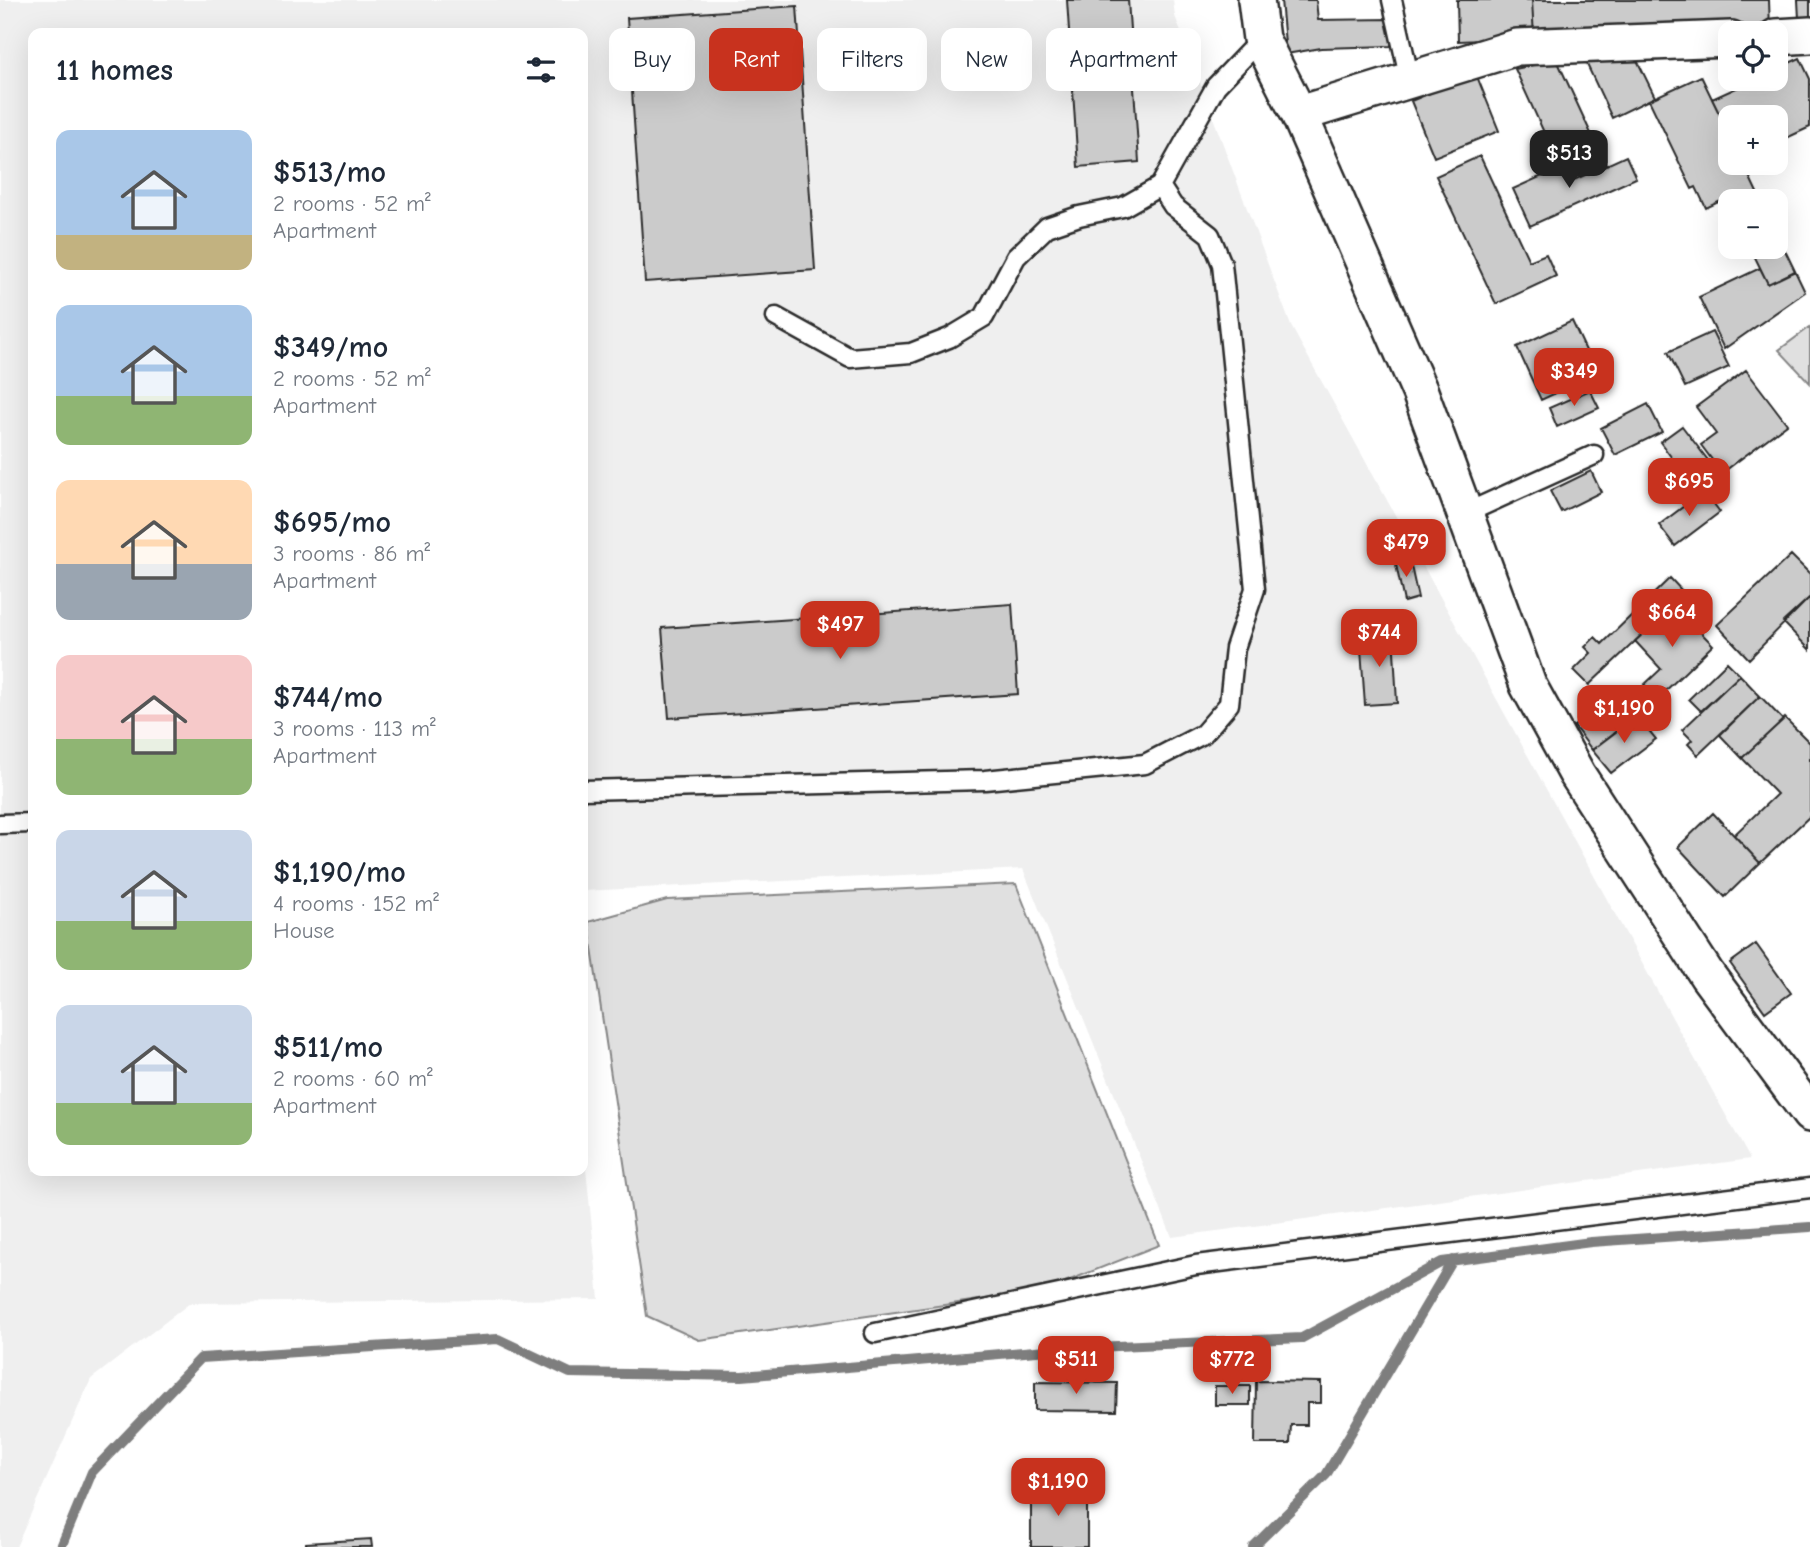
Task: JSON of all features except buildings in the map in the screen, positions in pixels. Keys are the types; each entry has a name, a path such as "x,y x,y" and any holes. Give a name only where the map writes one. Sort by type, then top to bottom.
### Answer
{"street":[{"path":"1256,0 1261,39 1299,114 1420,392 1528,685 1577,774 1707,975 1806,1098"},
{"path":"1788,36 1810,35"},
{"path":"1299,114 1517,47 1718,39"}],"lane":[{"path":"1392,0 1410,80"},
{"path":"776,317 850,358 911,353 949,338 984,317 1016,257 1047,227 1079,216 1123,207 1160,186 1216,86 1261,39"},
{"path":"588,790 985,780 1145,764 1203,734 1229,704 1235,648 1255,589 1222,264 1210,235 1173,206 1160,186"},
{"path":"1464,514 1594,455"},
{"path":"0,824 28,823"},
{"path":"875,1334 1196,1265 1810,1188"}],"shaded area":[{"path":"0,0 1173,0 1179,28 1046,28 1046,91 1201,91 1201,85 1291,326 1750,1159 1172,1237 1023,869 588,891 588,28 28,28 28,1176 587,1176 599,1299 190,1303 91,1379 16,1547 0,1547"},
{"path":"1810,327 1810,383 1779,350"},
{"path":"1016,884 1159,1245 1042,1291 699,1340 647,1316 588,922 667,900"}],"waterway":[{"path":"61,1547 92,1472 201,1358 498,1339 570,1373 742,1376 1071,1348 1302,1338 1442,1262 1591,1242 1810,1227"},
{"path":"1253,1547 1326,1475 1453,1260"}]}
